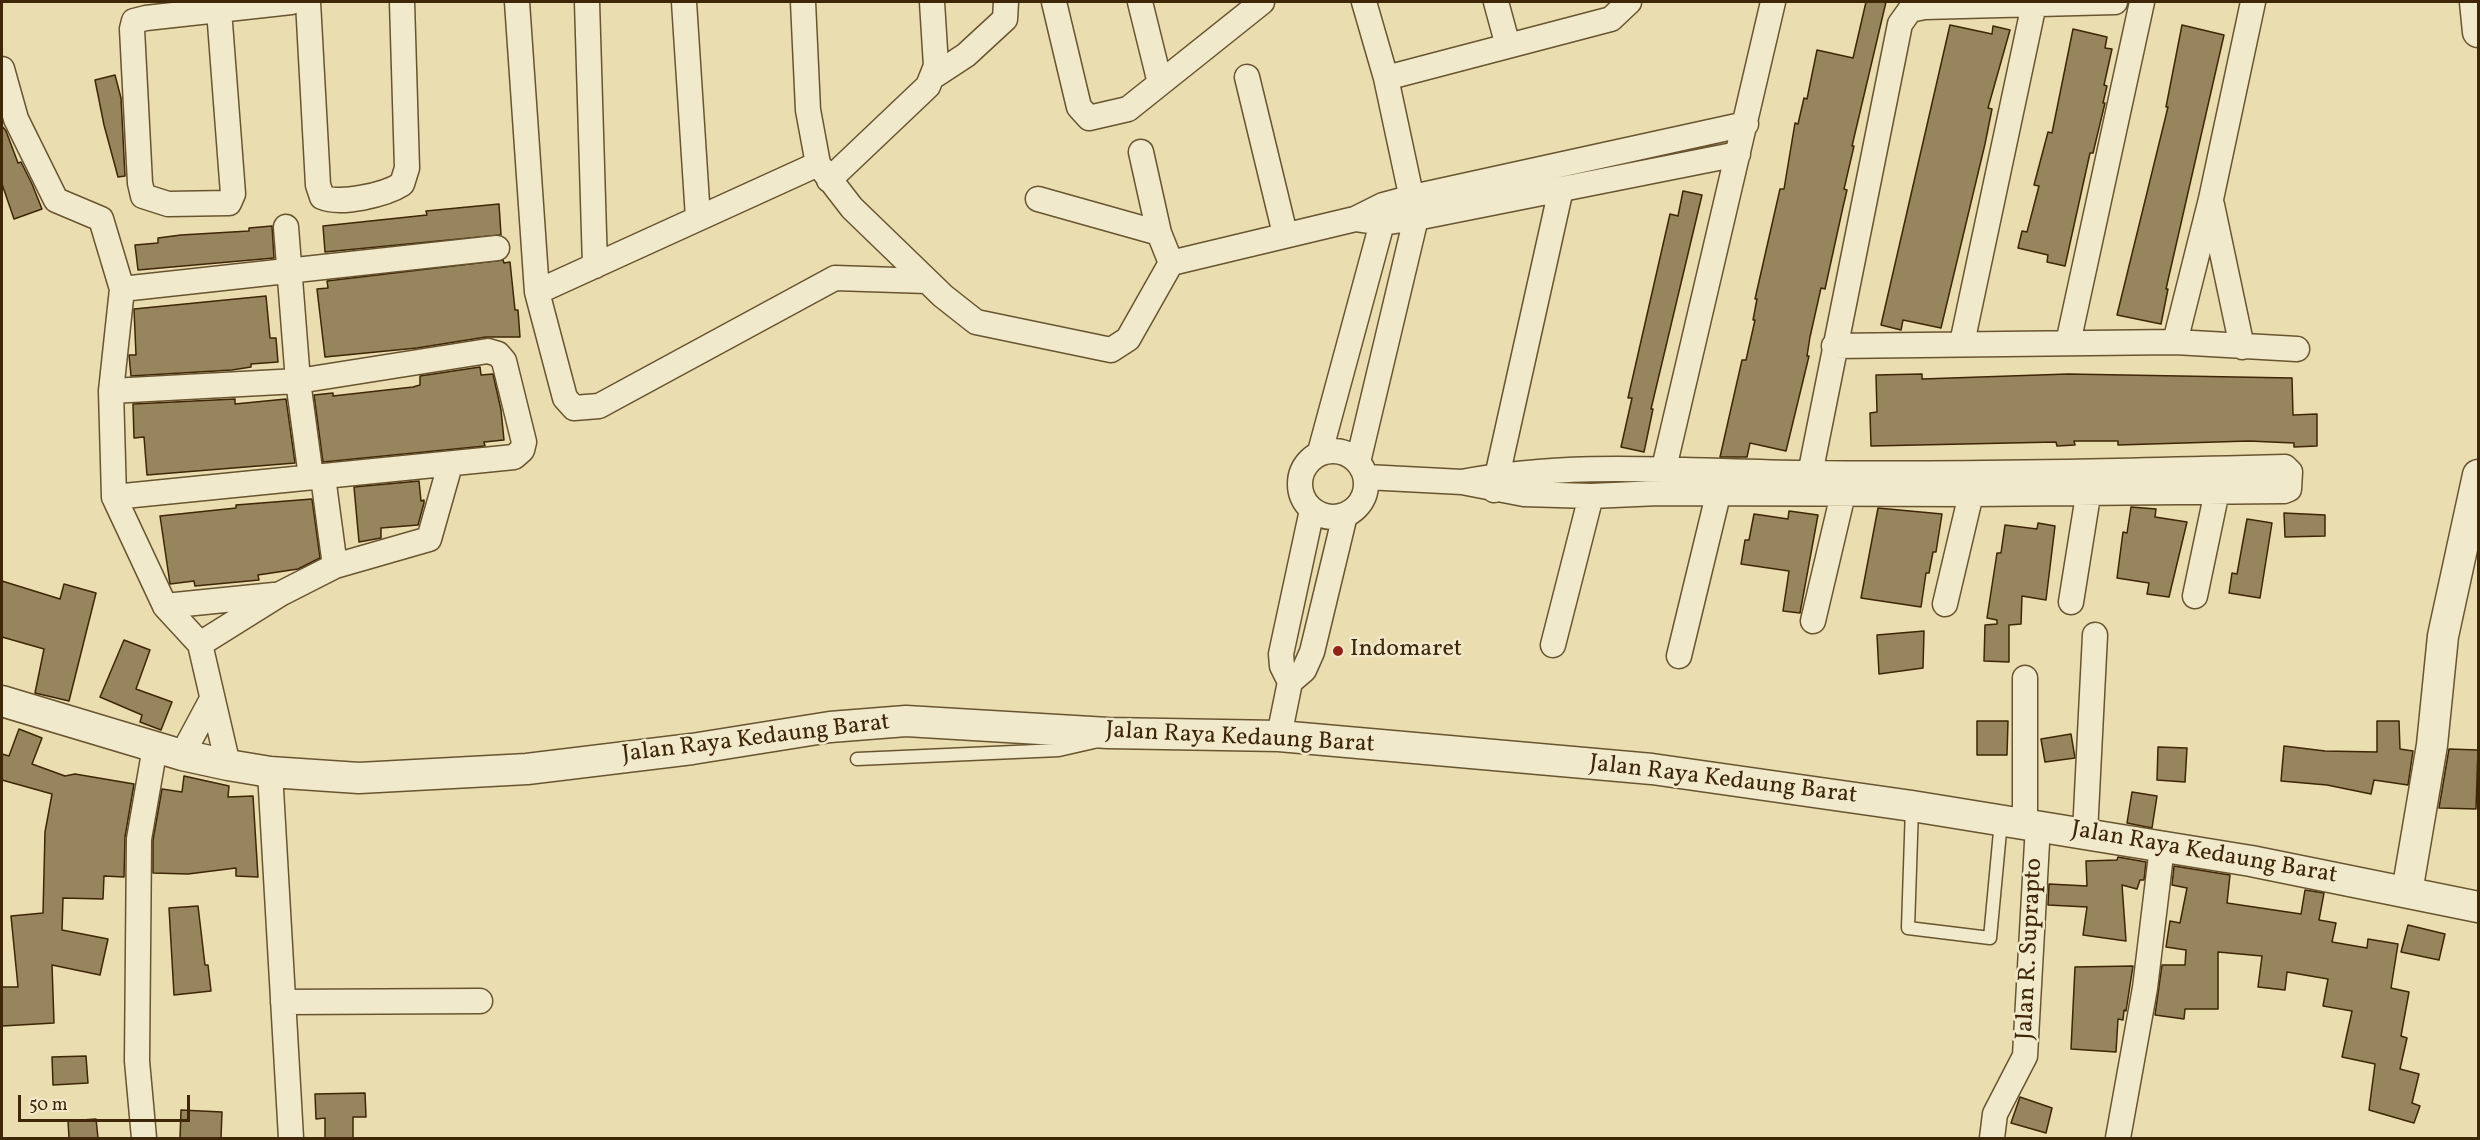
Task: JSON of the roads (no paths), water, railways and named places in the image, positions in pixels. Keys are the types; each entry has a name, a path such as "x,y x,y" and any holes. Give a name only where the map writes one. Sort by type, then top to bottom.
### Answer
{"street":[{"path":"219,10 232,194 229,203 168,204 143,196 140,183 132,29 134,21 146,18 291,2"},
{"path":"308,2 318,185 322,197 333,202 392,190 402,184 407,168 402,2"},
{"path":"517,2 537,292 565,398 574,408 599,406 835,278 942,294"},
{"path":"587,2 596,266"},
{"path":"684,2 698,218"},
{"path":"803,2 808,110 823,172 852,208 942,294 976,322 1111,350 1128,339 1171,263 1285,234 1415,207 1746,124"},
{"path":"932,2 936,50 934,76"},
{"path":"537,292 698,218 823,172 924,92 934,76 966,55 1005,19 1006,2"},
{"path":"1054,2 1079,107 1089,118 1128,109 1241,9 1262,2"},
{"path":"1140,2 1160,83"},
{"path":"1279,736 1290,682 1304,670 1312,652 1345,515 1362,500 1362,469 1415,207 1386,78 1364,2"},
{"path":"1496,2 1508,46"},
{"path":"1386,78 1611,19 1629,2"},
{"path":"1660,482 1773,2"},
{"path":"1807,484 1900,24 1910,10 1924,7 2115,2"},
{"path":"2068,343 2142,2"},
{"path":"2175,342 2211,200 2253,2"},
{"path":"2475,2 2478,32"},
{"path":"1962,343 2034,4"},
{"path":"2,69 8,119 56,200 101,219 122,289 111,391 114,497 165,606 200,644 228,765"},
{"path":"1247,77 1285,234"},
{"path":"1141,152 1159,233 1171,263"},
{"path":"1415,207 1561,189 1738,154"},
{"path":"1495,482 1561,189"},
{"path":"1038,199 1159,233"},
{"path":"2211,200 2242,347"},
{"path":"1320,452 1371,266 1382,214"},
{"path":"286,227 287,271 298,381 335,566"},
{"path":"122,289 497,248"},
{"path":"1371,266 1404,270"},
{"path":"1834,346 2175,342 2297,349"},
{"path":"111,391 298,381 488,351 498,354 504,361 524,442 522,450 514,457 114,497"},
{"path":"1345,515 1322,516 1304,502 1299,479 1310,459 1320,452 1334,450 1347,453 1362,469 1462,482 1495,482 1577,471 1660,482 1718,495 1807,484 1843,495 1971,494 2091,482 2285,467 2290,470 2288,490 2217,491 2091,482 1807,484 1660,482 1591,496 1495,482"},
{"path":"200,644 280,594 335,566 429,539 450,465"},
{"path":"2407,892 2432,745 2443,636 2478,475"},
{"path":"2071,602 2091,482"},
{"path":"2195,596 2217,491"},
{"path":"1945,604 1971,494"},
{"path":"1679,656 1718,495"},
{"path":"1813,621 1843,495"},
{"path":"1553,645 1591,496"},
{"path":"1290,682 1282,666 1281,654 1312,510"},
{"path":"165,606 280,594"},
{"path":"2085,833 2095,635"},
{"name":"Jalan R. Suprapto","path":"1992,1138 1995,1114 2025,1056 2021,823 2025,678"},
{"path":"144,1138 137,1061 139,839 168,751 212,699"},
{"name":"Jalan Raya Kedaung Barat","path":"2,701 168,751 228,765 270,772 359,778 527,769 692,749 830,727 906,721 1108,733 1279,736 1652,769 1912,806 2251,861 2478,908"},
{"path":"270,772 291,1138"},
{"path":"2118,1138 2145,988 2162,847"},
{"path":"283,1002 480,1001"}],"lane":[{"path":"857,759 1059,750 1091,744 1108,733"},
{"path":"1912,806 1908,928 1990,938 2021,823"}],"place":[{"name":"Indomaret","path":"1338,651"}]}
